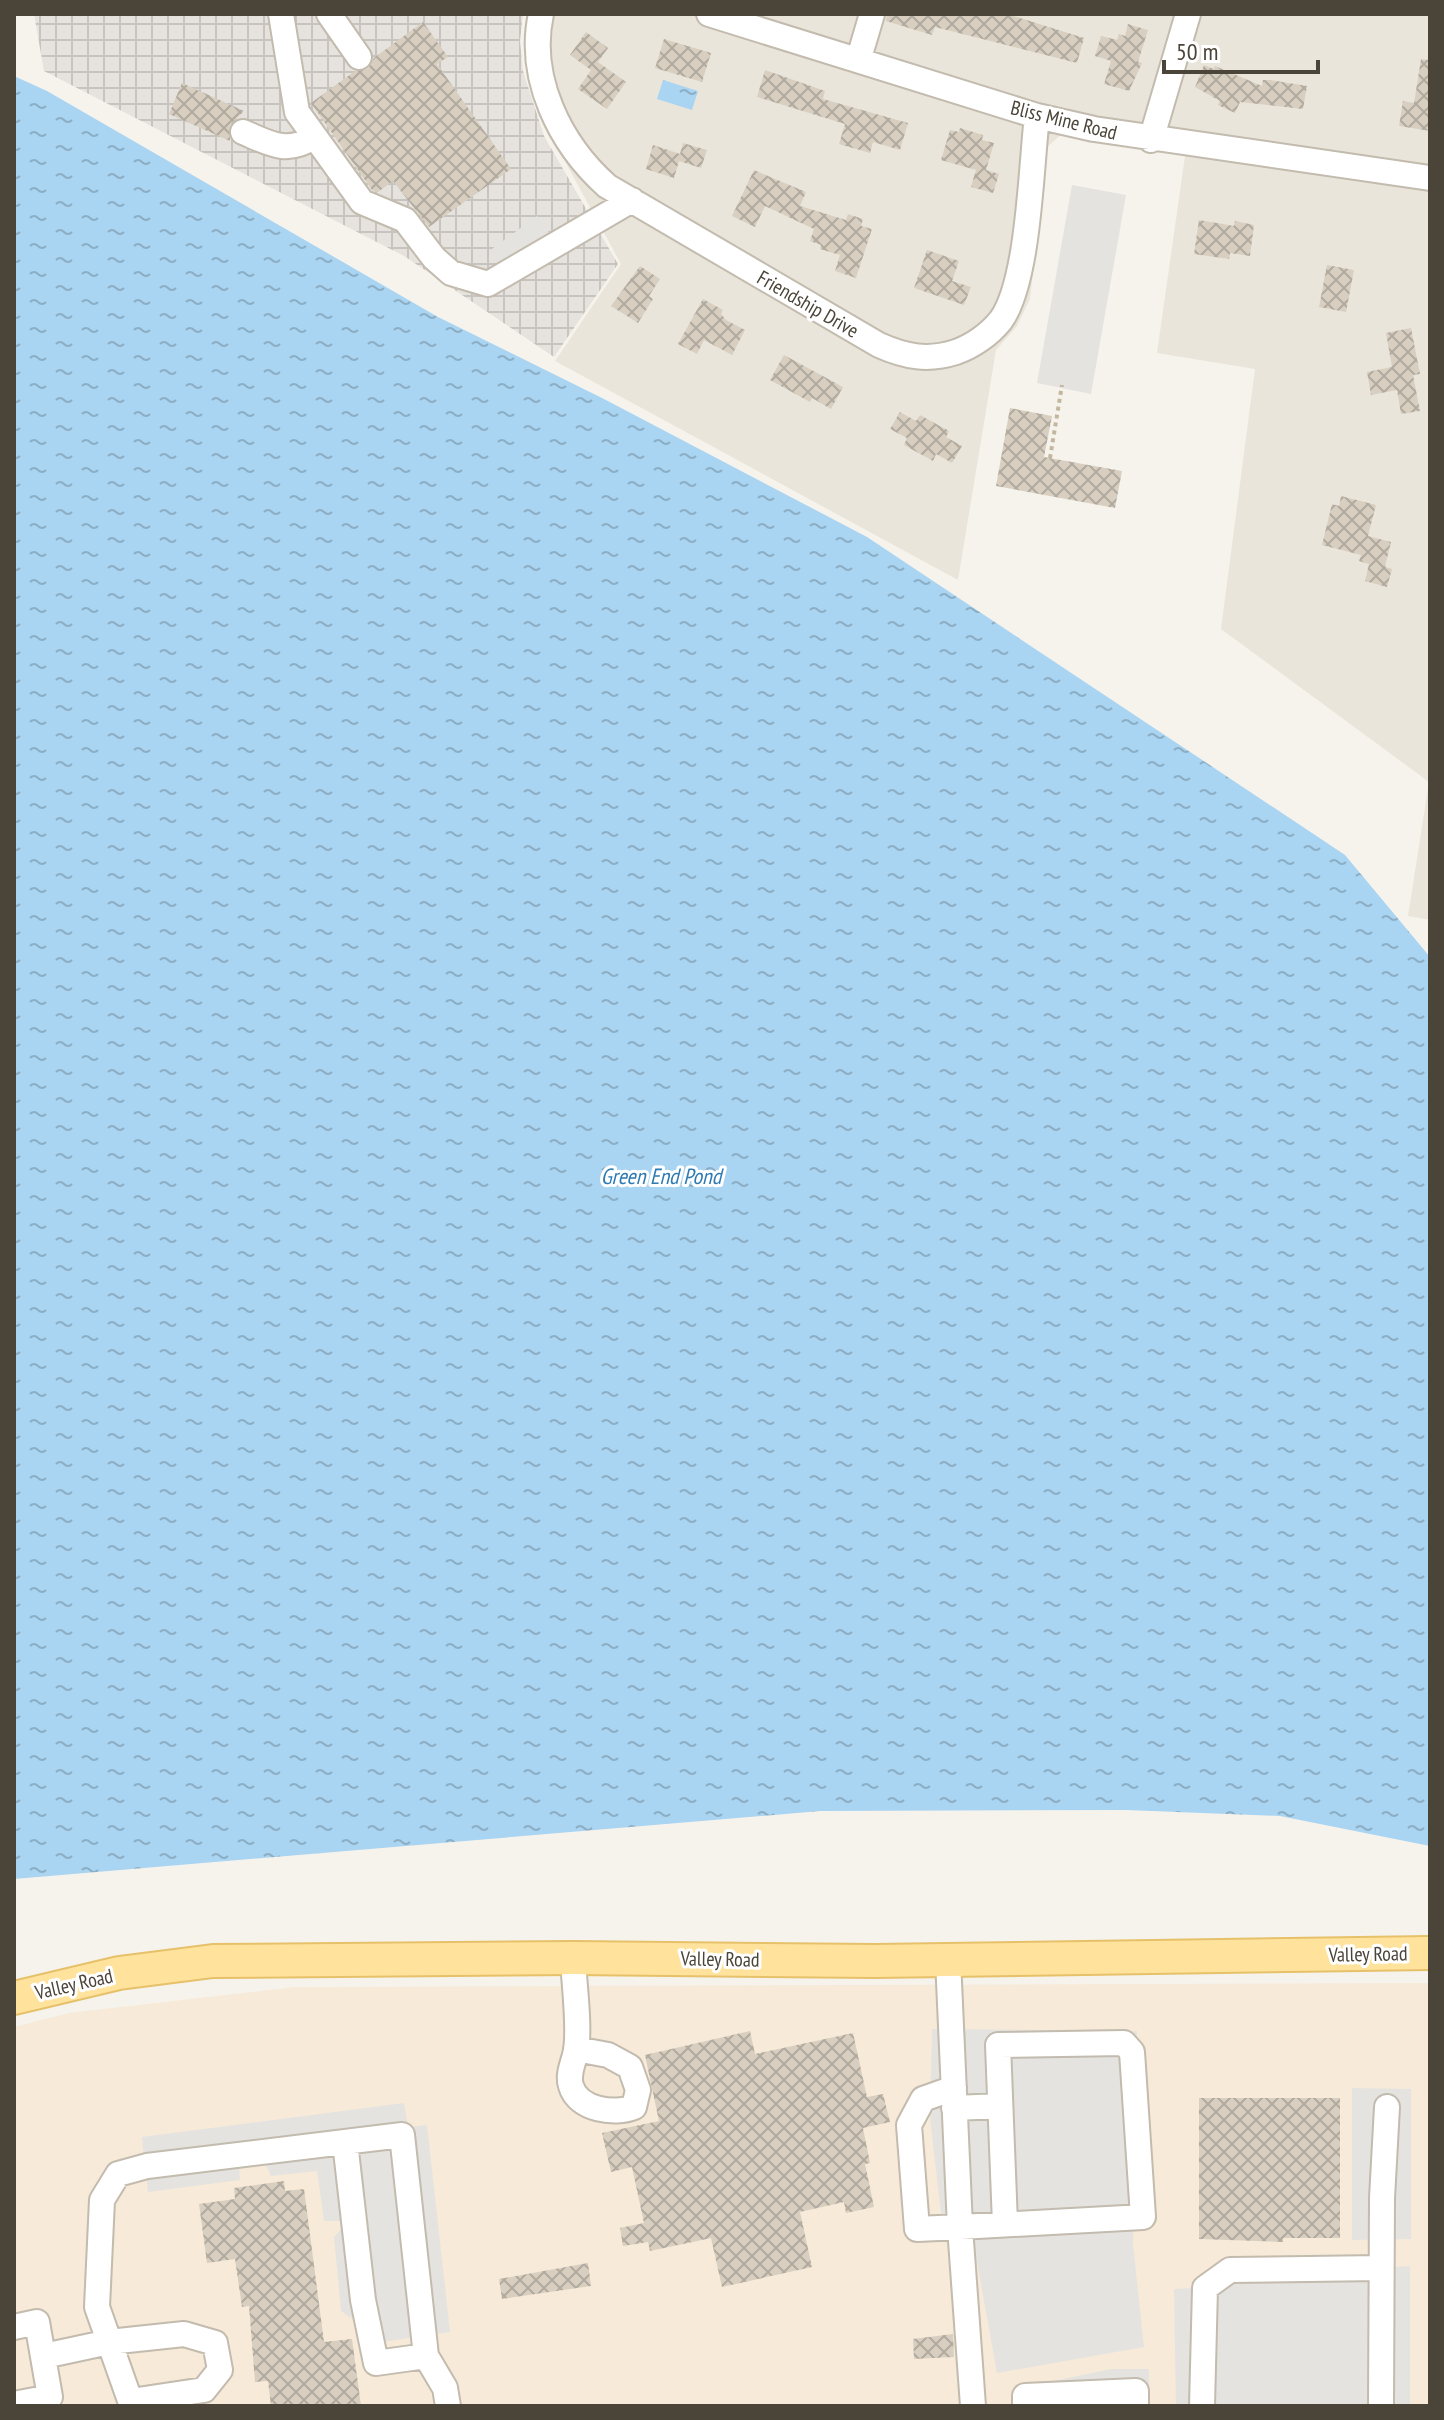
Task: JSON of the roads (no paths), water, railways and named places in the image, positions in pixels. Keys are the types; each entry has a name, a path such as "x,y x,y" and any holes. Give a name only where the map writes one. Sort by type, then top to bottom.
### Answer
{"main road":[{"name":"Valley Road","path":"14,1998 119,1973 213,1961 948,1959 1430,1953"}],"street":[{"path":"281,14 297,112 313,137 362,202 405,220 434,258 451,273 468,281 488,284 517,270 632,200"},
{"path":"329,14 359,57"},
{"name":"Friendship Drive","path":"541,14 536,37 538,65 556,120 589,169 632,200 879,345 904,356 946,355 965,349 993,329 1015,290 1037,116"},
{"name":"Bliss Mine Road","path":"709,14 859,58 1037,116 1151,140 1430,178"},
{"path":"859,58 872,14"},
{"path":"1151,140 1188,14"},
{"path":"243,132 281,148 292,149 313,137"},
{"path":"573,1958 576,2049"},
{"path":"948,1959 960,2227 973,2406"},
{"path":"1000,2106 954,2098 923,2099 909,2125 917,2229 1143,2217 1132,2052 1124,2043 998,2045 1005,2224"},
{"path":"1381,2406 1381,2268 1387,2107"},
{"path":"44,2356 109,2342 184,2334 215,2343 220,2370 204,2390 131,2404 109,2342 97,2307 102,2200 118,2174 147,2166 402,2135 426,2356 445,2388 448,2406"},
{"path":"345,2142 363,2300 376,2363 426,2356"},
{"path":"1202,2406 1205,2288 1230,2270 1381,2268"},
{"path":"14,2327 37,2322 50,2397 14,2404"},
{"path":"1025,2406 1025,2396 1136,2391 1136,2406"}],"water":[{"name":"Green End Pond","path":"14,76 47,91 438,317 604,399 867,537 1345,855 1430,957 1430,1846 1280,1816 1126,1810 820,1811 14,1879"},
{"path":"663,80 698,91 692,110 657,99"}]}
